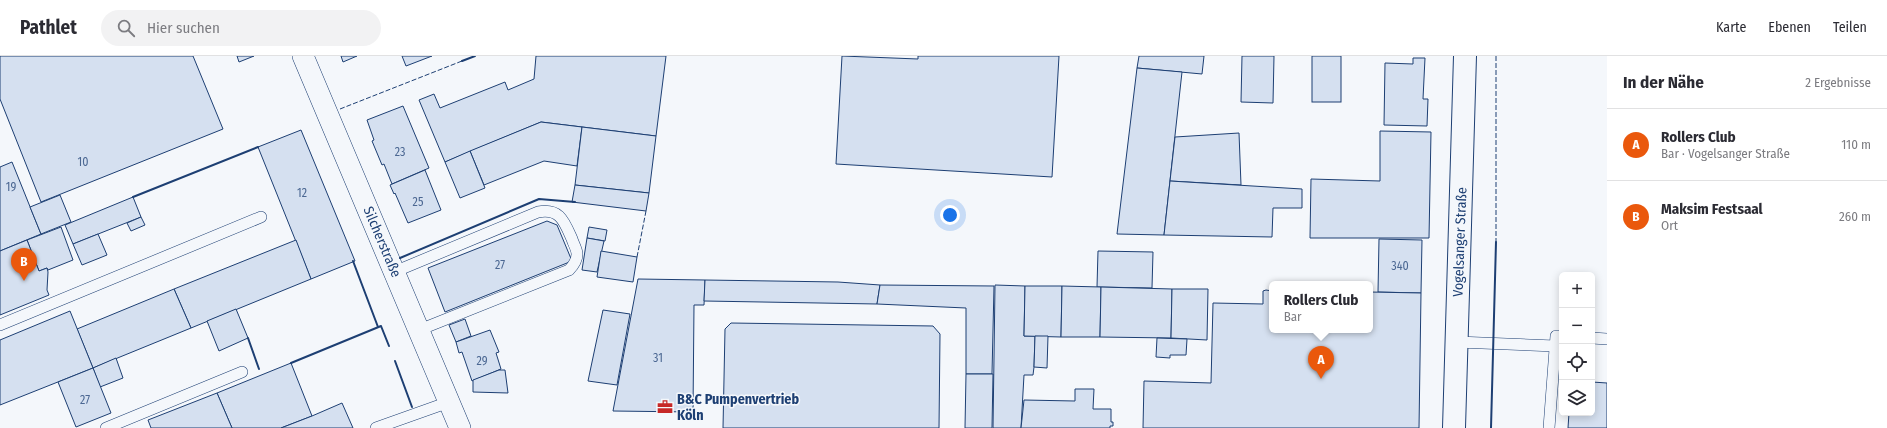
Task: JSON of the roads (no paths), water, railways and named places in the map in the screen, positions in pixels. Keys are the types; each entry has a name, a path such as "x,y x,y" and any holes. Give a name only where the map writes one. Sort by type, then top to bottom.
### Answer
{"street":[{"name":"Silcherstraße","path":"303,56 460,428"},
{"name":"Vogelsanger Straße","path":"1454,428 1465,56"}],"lane":[{"path":"394,272 538,212 548,210 557,214 564,220 577,253 574,265 569,270 419,330"},
{"path":"0,325 261,217"},
{"path":"1550,428 1555,346 1556,336 1559,336"},
{"path":"1595,338 1607,339"},
{"path":"1457,342 1555,346"},
{"path":"106,428 242,372"},
{"path":"376,428 449,402"}],"place":[{"name":"Maksim Festsaal","path":"24,281"},
{"name":"Rollers Club","path":"1321,379"},
{"name":"B&C Pumpenvertrieb Köln","path":"665,407"}]}
